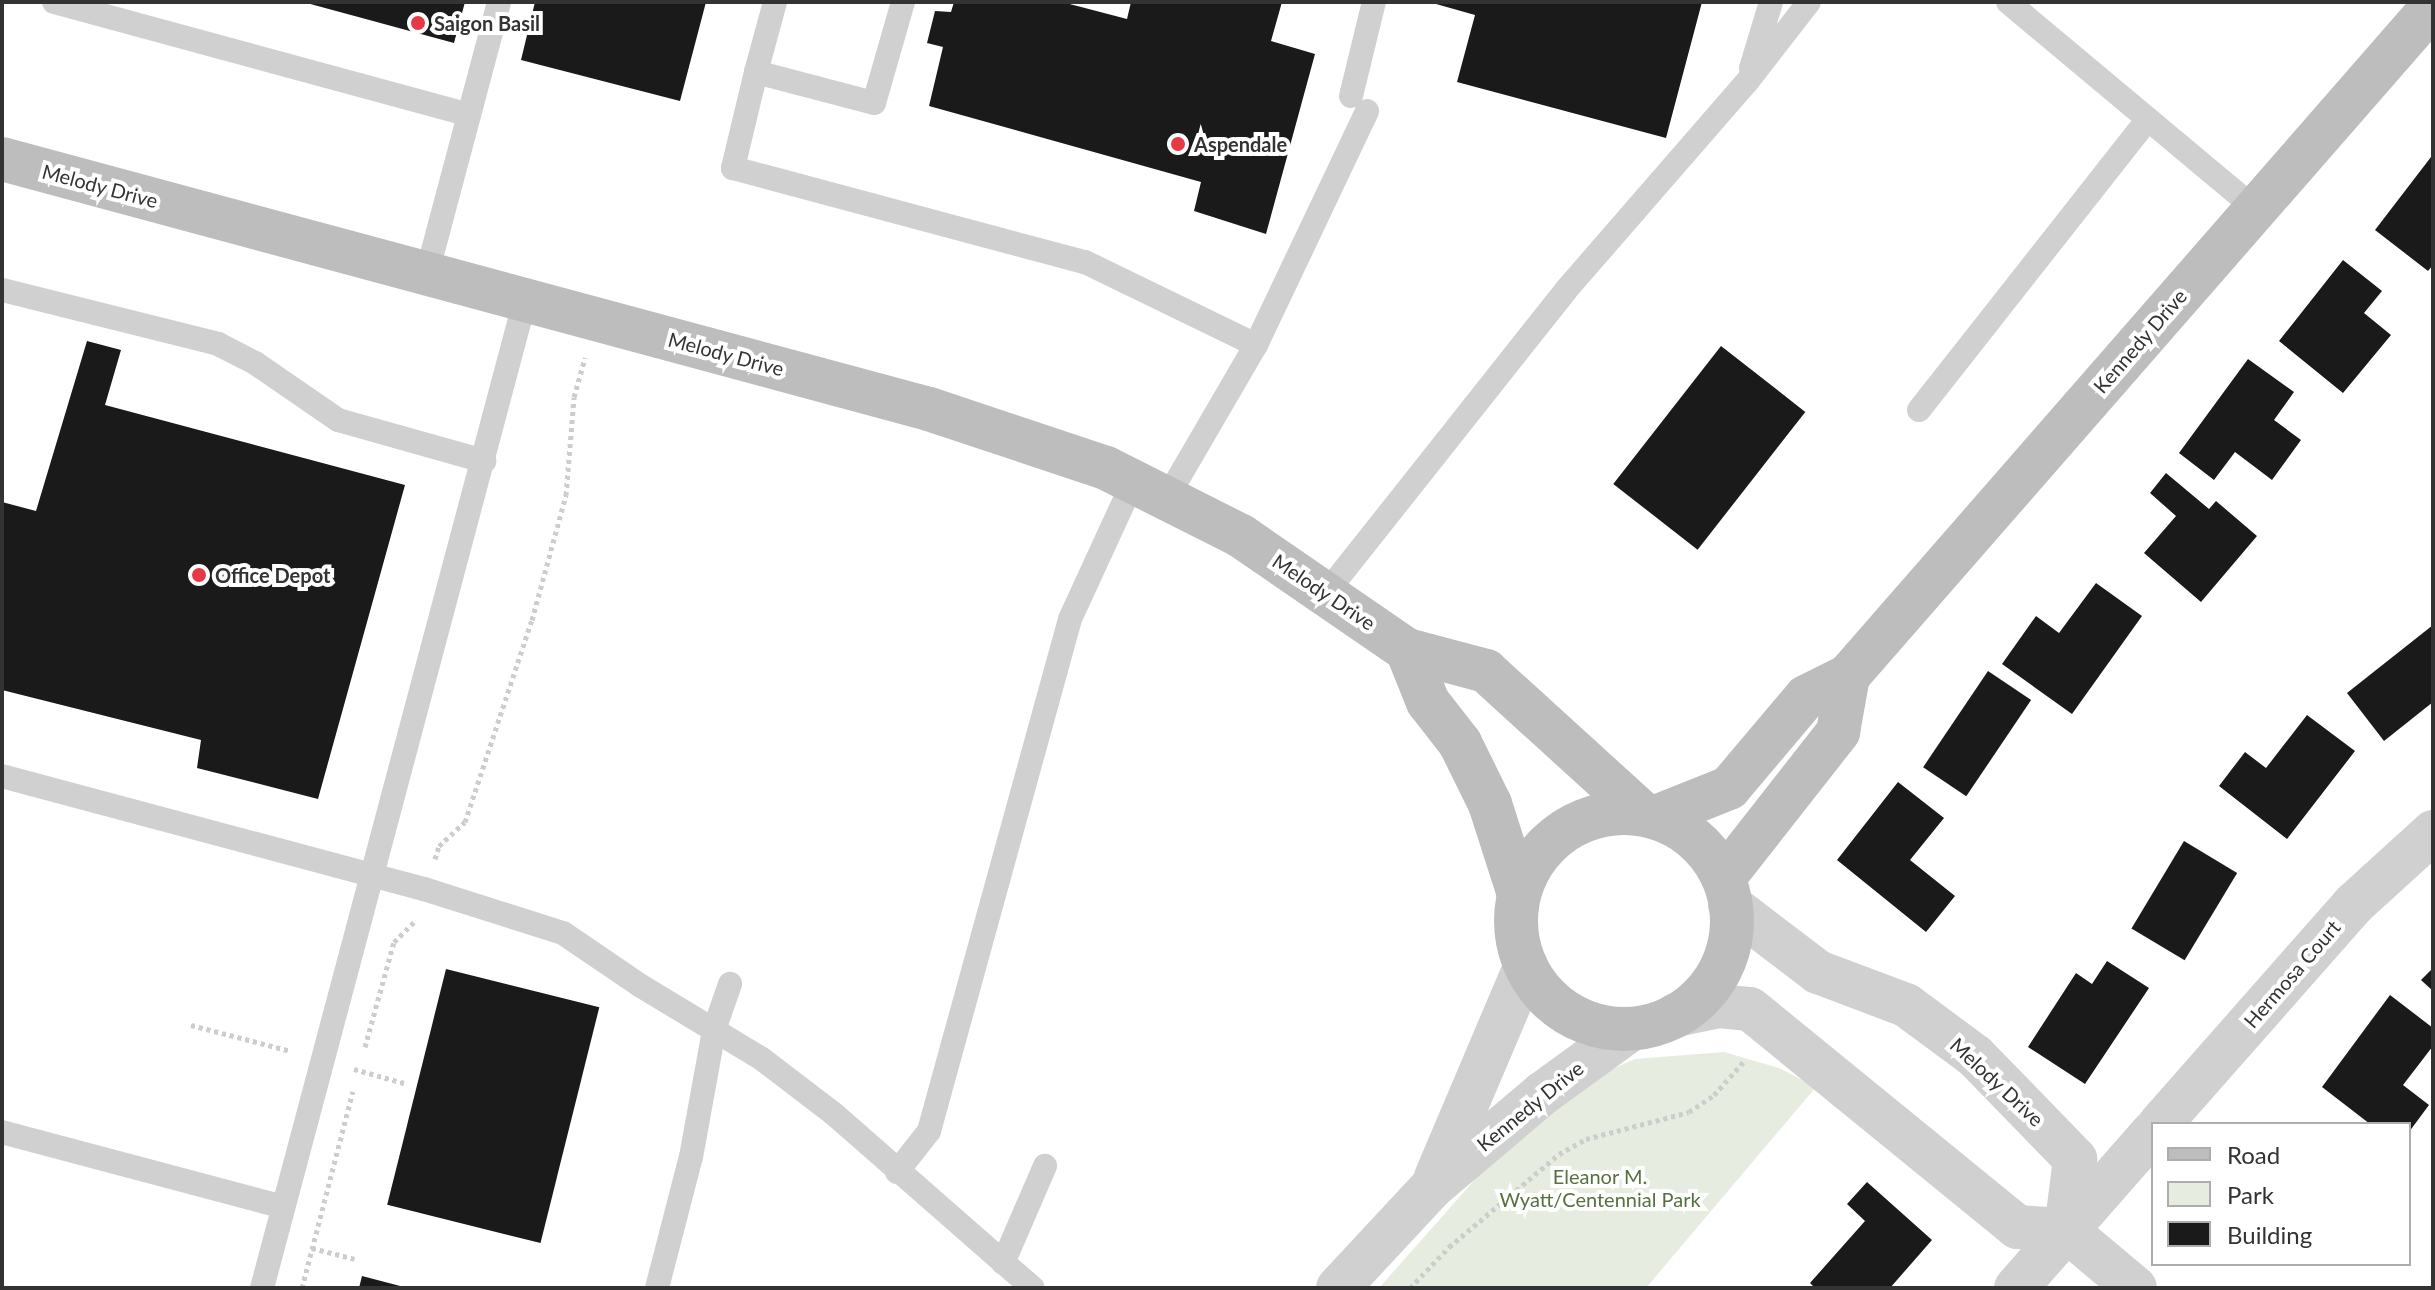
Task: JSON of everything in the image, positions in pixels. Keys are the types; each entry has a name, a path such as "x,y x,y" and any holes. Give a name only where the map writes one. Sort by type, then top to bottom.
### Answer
{"street":[{"name":"Kennedy Drive","path":"1648,815 1729,788 1806,697 1848,676 2433,6"},
{"name":"Melody Drive","path":"2,159 929,409 1031,440 1151,488 1241,536 1407,650 1486,671 1648,815"},
{"path":"1407,650 1428,702 1460,743 1490,804 1518,891 1518,940 1526,965 1540,990 1574,1018 1603,1028 1631,1029 1719,1006 1750,1009 1776,1027 2017,1227 2066,1230 2135,1288"},
{"path":"1728,890 1838,732 1848,676"},
{"path":"1518,891 1546,847 1564,831 1608,814 1648,815 1693,840 1728,890 1733,929 1718,979 1705,995 1676,1015"},
{"name":"Hermosa Court","path":"2162,1122 2354,904 2433,832"},
{"name":"Melody Drive","path":"1728,890 1818,972 1906,1005 1975,1056 2075,1159 2066,1230"},
{"name":"Kennedy Drive","path":"1432,1187 1526,965"},
{"name":"Kennedy Drive","path":"1338,1288 1432,1187 1543,1093 1631,1029"},
{"path":"2016,1288 2151,1134"}],"lane":[{"path":"54,2 469,115"},
{"path":"427,273 499,2"},
{"path":"775,2 733,168 1085,262 1256,345"},
{"path":"756,72 874,103 903,2"},
{"path":"897,1172 929,1131 1070,619 1151,488 1256,345 1359,103 1374,2"},
{"path":"1747,82 1771,2"},
{"path":"1326,593 1566,290 1747,82 1809,2"},
{"path":"2008,2 2256,209"},
{"path":"1919,410 2148,119"},
{"path":"2,290 218,344 255,363 338,420 484,461"},
{"path":"262,1288 525,300"},
{"path":"2,776 424,889 563,933 762,1059 834,1114 1033,1288"},
{"path":"657,1288 691,1157 714,1030 730,984"},
{"path":"2,1132 283,1207"},
{"path":"1003,1263 1045,1166"}],"path":[{"path":"302,1288 394,942 413,926 439,846 465,822 532,620 566,495 574,397 595,319"},
{"path":"1410,1288 1449,1247 1559,1154 1586,1139 1689,1112 1714,1095 1776,1027"}],"green space":[{"name":"Eleanor M. Wyatt/Centennial Park","path":"1724,1052 1779,1068 1816,1087 1646,1288 1379,1288 1548,1097 1635,1059"}],"building":[{"name":"Saigon Basil","path":"303,2 465,2 454,43"},
{"path":"535,2 706,2 680,101 521,60"},
{"name":"Aspendale","path":"954,2 1062,2 1127,19 1131,2 1282,2 1271,41 1315,54 1266,234 1194,211 1201,182 929,106 943,47 927,43 935,11 951,12"},
{"path":"1429,2 1702,2 1666,138 1457,82 1475,15"},
{"path":"2431,157 2433,265 2428,271 2375,230"},
{"path":"2343,260 2382,291 2364,313 2391,335 2343,393 2279,341"},
{"name":"Office Depot","path":"87,341 121,350 105,405 405,485 318,799 197,768 201,740 2,690 2,502 36,511"},
{"path":"1721,346 1805,412 1698,550 1613,484"},
{"path":"2248,359 2294,392 2274,420 2301,440 2272,480 2235,452 2214,480 2179,453"},
{"path":"2166,473 2209,509 2216,501 2257,536 2201,602 2144,553 2176,516 2150,493"},
{"path":"2096,583 2142,616 2072,714 2002,664 2036,616 2059,633"},
{"path":"2433,625 2433,702 2384,741 2347,693"},
{"path":"1988,671 2031,700 1966,796 1923,767"},
{"path":"2307,715 2355,751 2287,839 2219,786 2245,752 2266,768"},
{"path":"1898,782 1944,818 1910,860 1955,896 1926,932 1837,860"},
{"path":"2184,841 2237,873 2185,960 2131,928"},
{"path":"2107,961 2149,988 2085,1084 2028,1047 2076,973 2092,984"},
{"path":"2433,968 2433,991 2421,980"},
{"path":"446,969 599,1007 541,1243 387,1205"},
{"path":"2390,995 2433,1028 2433,1046 2403,1085 2429,1105 2411,1129 2411,1122 2367,1122 2322,1087"},
{"path":"1867,1182 1932,1240 1890,1288 1815,1288 1810,1283 1865,1221 1847,1204"},
{"path":"362,1276 404,1287 404,1288 359,1288"}],"place":[{"name":"Saigon Basil","path":"418,23"},
{"name":"Aspendale","path":"1178,144"},
{"name":"Office Depot","path":"199,575"}]}
